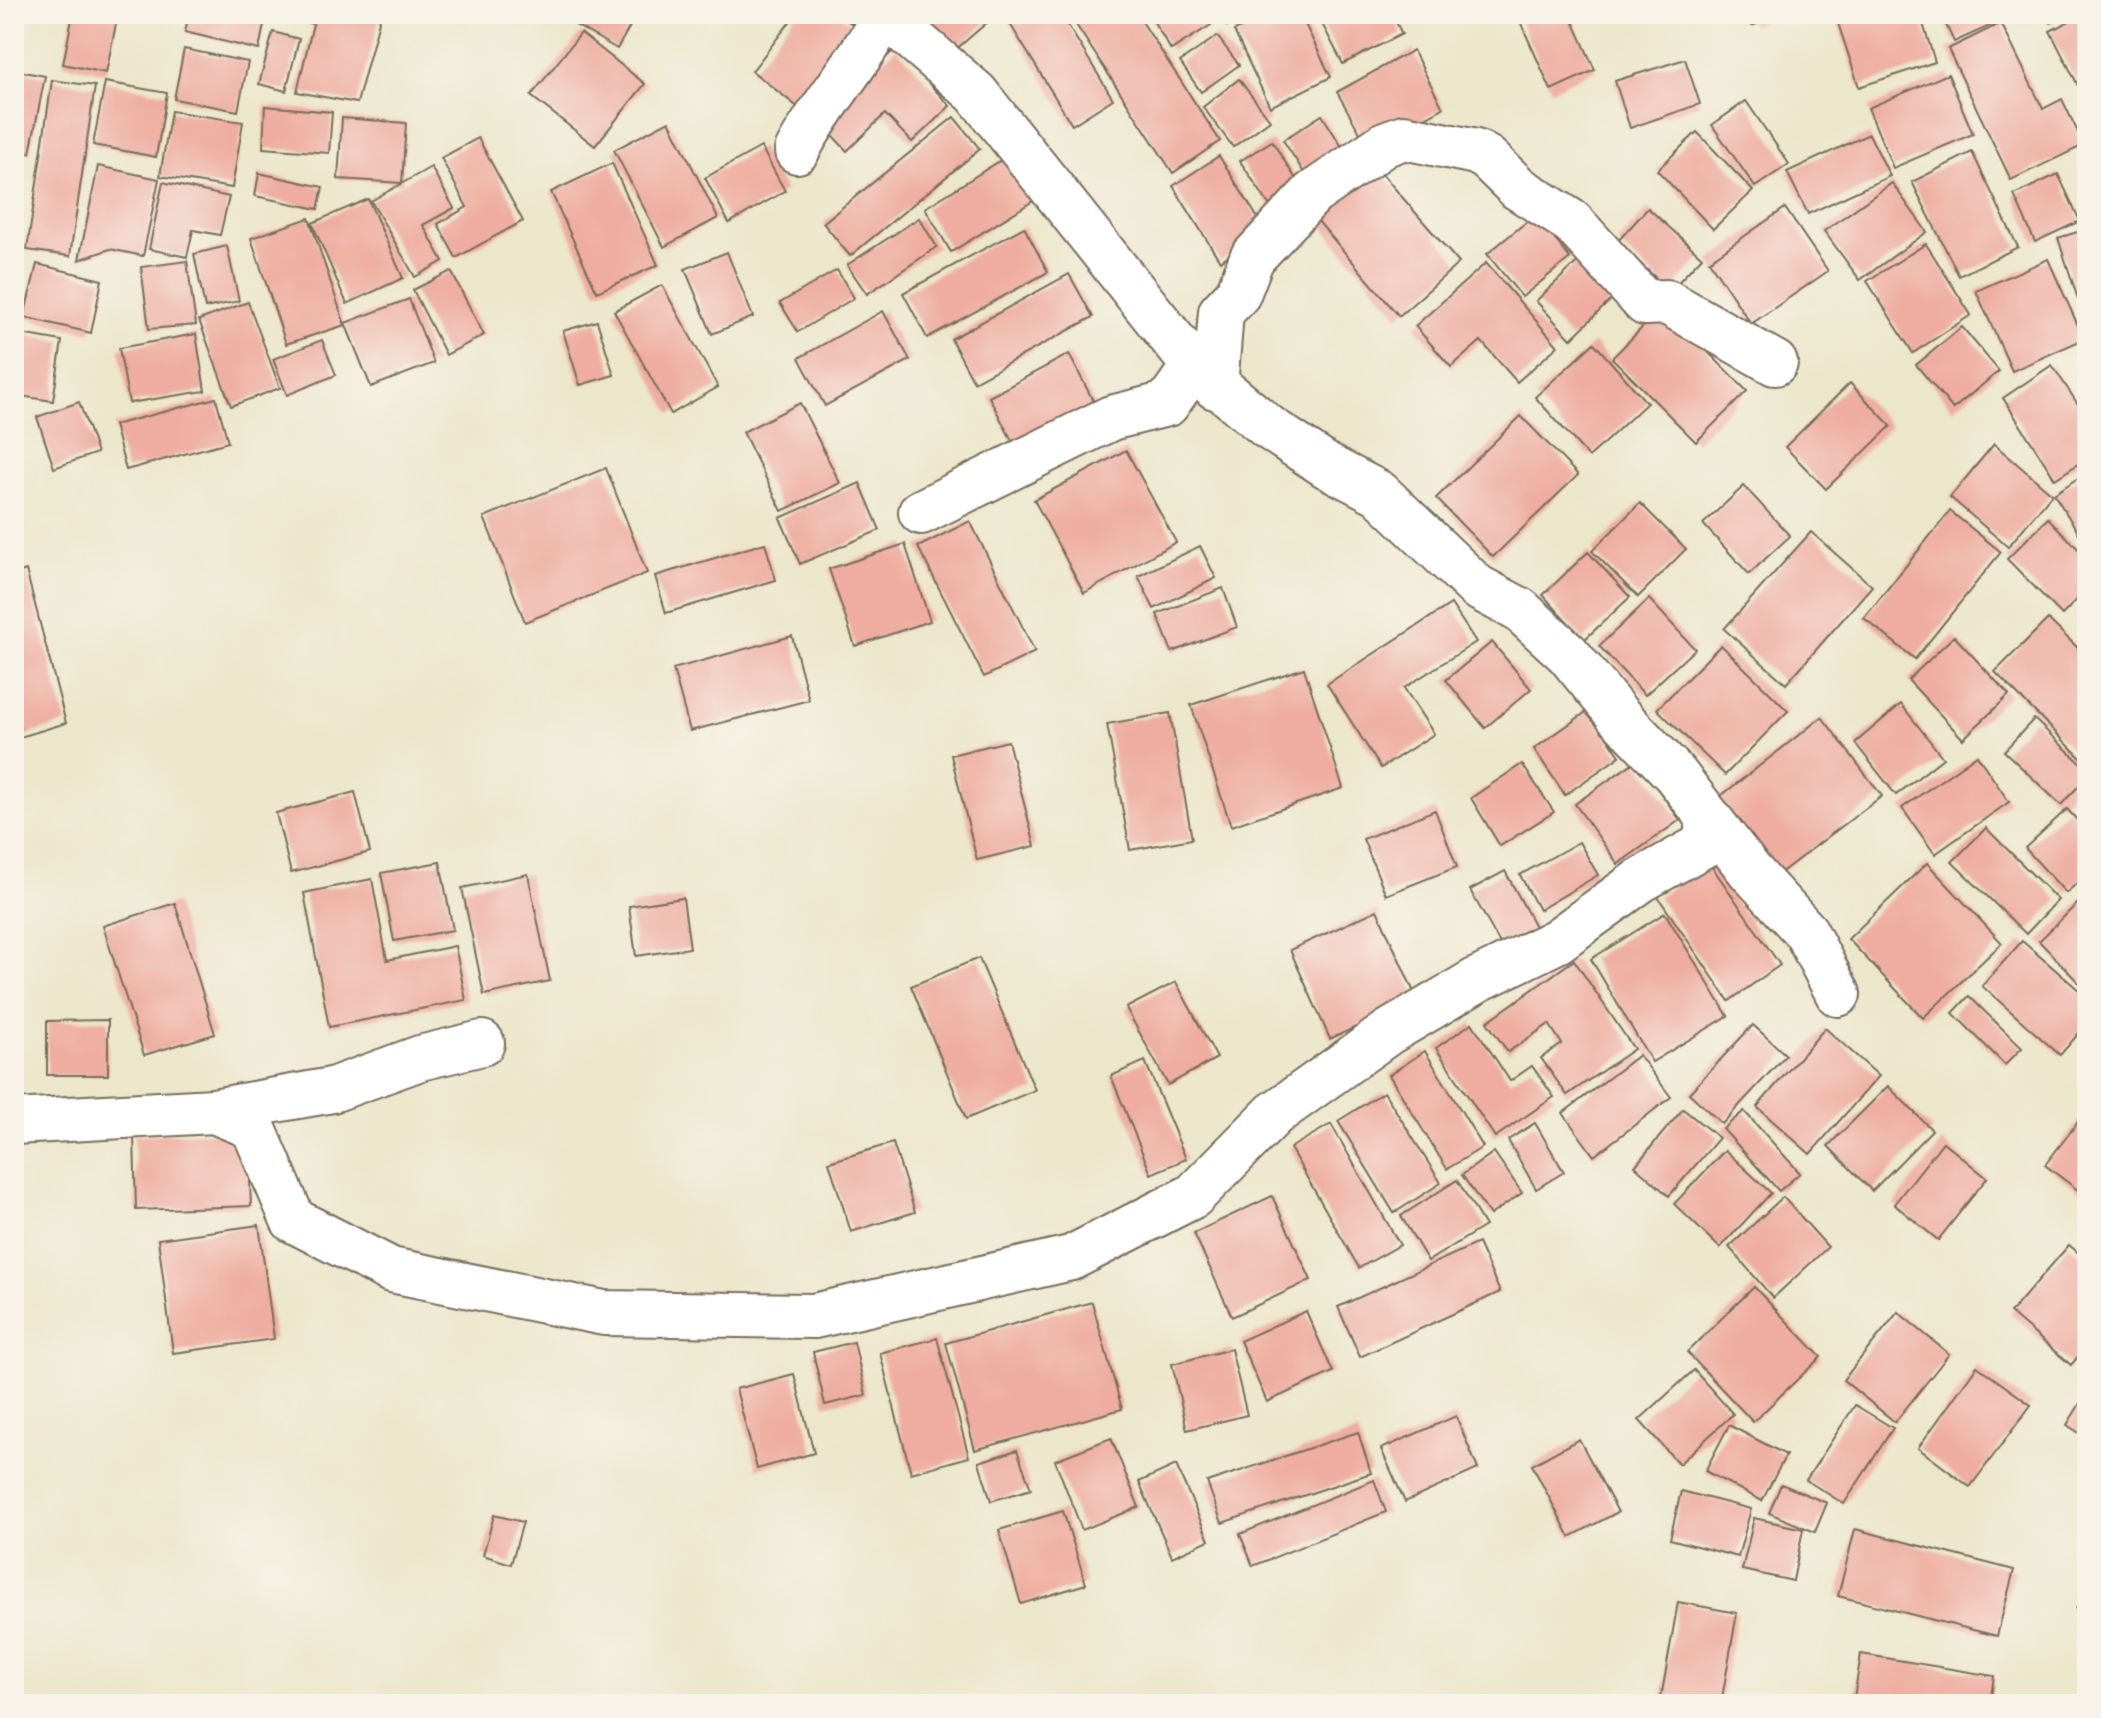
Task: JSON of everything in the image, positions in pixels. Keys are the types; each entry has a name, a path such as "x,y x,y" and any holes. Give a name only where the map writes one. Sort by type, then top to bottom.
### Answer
{"street":[{"path":"797,151 816,115 867,48 885,14 976,93 1205,376 1234,395 1268,427 1327,466 1379,493 1477,587 1520,610 1568,654 1618,715 1675,774 1709,822 1806,932 1838,994"},
{"path":"921,512 1111,418 1167,404 1205,376 1221,312 1238,294 1252,258 1313,193 1385,144 1404,137 1476,152 1487,158 1518,188 1572,222 1645,303 1667,302 1775,363"},
{"path":"214,1111 253,1127 293,1220 391,1270 604,1313 814,1316 1071,1258 1193,1196 1274,1114 1389,1032 1477,980 1557,941 1641,880 1704,845 1709,822"},
{"path":"14,1122 214,1111 332,1090 420,1058 482,1043"}],"building":[{"path":"73,14 118,14 106,73 63,64"},
{"path":"189,14 266,14 259,50 185,32"},
{"path":"287,14 381,14 357,103 297,92 313,24 286,17"},
{"path":"579,14 637,14 617,49 574,24"},
{"path":"796,14 839,14 865,34 804,112 752,71"},
{"path":"911,14 997,14 947,57"},
{"path":"1004,14 1061,14 1113,99 1072,125"},
{"path":"1069,14 1137,14 1220,141 1173,173"},
{"path":"1149,14 1204,14 1211,25 1171,50"},
{"path":"1220,14 1247,14 1227,26"},
{"path":"1271,14 1300,14 1331,77 1270,107 1234,31"},
{"path":"1317,14 1392,14 1402,34 1343,64"},
{"path":"1530,14 1570,14 1595,70 1551,90 1519,19"},
{"path":"1747,14 1779,14 1752,26"},
{"path":"1835,14 1920,14 1935,62 1859,87"},
{"path":"1941,14 2011,14 2012,16 1954,42"},
{"path":"2046,14 2068,14 2051,23"},
{"path":"2087,14 2087,103 2050,31"},
{"path":"2001,23 2043,109 2062,99 2084,145 2011,180 1948,49"},
{"path":"273,32 299,39 286,91 259,84"},
{"path":"581,33 645,84 595,146 531,96"},
{"path":"1217,36 1239,65 1201,92 1180,62"},
{"path":"896,48 950,106 912,142 885,114 847,151 819,121"},
{"path":"184,49 248,62 238,111 174,99"},
{"path":"1413,50 1443,108 1369,149 1337,92"},
{"path":"1685,59 1700,104 1630,128 1615,81"},
{"path":"14,70 45,76 30,153 14,150"},
{"path":"1948,74 1973,134 1893,168 1868,108"},
{"path":"1239,79 1270,120 1233,147 1203,107"},
{"path":"52,80 95,86 70,256 27,250"},
{"path":"105,82 167,93 156,157 93,145"},
{"path":"1746,101 1789,164 1755,187 1712,125"},
{"path":"265,106 332,112 329,153 263,148"},
{"path":"171,111 243,122 232,188 160,176"},
{"path":"1322,115 1349,158 1310,182 1283,140"},
{"path":"954,117 980,149 850,256 823,223"},
{"path":"342,118 406,123 402,183 338,179"},
{"path":"669,121 718,218 664,247 614,150"},
{"path":"1697,132 1753,191 1713,229 1657,170"},
{"path":"1869,134 1890,176 1808,214 1787,172"},
{"path":"478,138 523,221 456,258 438,224 467,207 441,158"},
{"path":"1272,141 1304,192 1274,212 1240,161"},
{"path":"761,147 785,191 729,223 705,178"},
{"path":"1972,152 2018,247 1959,276 1912,182"},
{"path":"1219,156 1266,231 1220,261 1173,186"},
{"path":"1006,157 1033,201 951,252 925,208"},
{"path":"1371,161 1459,263 1399,316 1311,213"},
{"path":"612,163 658,265 597,292 551,192"},
{"path":"14,166 24,168 15,209 14,208"},
{"path":"98,166 159,179 143,256 110,249 79,260"},
{"path":"431,167 454,208 423,225 443,261 415,277 371,201"},
{"path":"259,173 323,187 318,209 255,196"},
{"path":"2058,174 2080,221 2035,242 2014,195"},
{"path":"163,182 229,197 220,235 193,230 187,257 149,249"},
{"path":"1892,183 1927,232 1860,280 1824,231"},
{"path":"368,199 403,278 347,304 312,223"},
{"path":"1648,208 1702,257 1670,291 1617,242"},
{"path":"1785,208 1828,271 1751,324 1709,261"},
{"path":"1535,215 1570,258 1522,297 1487,254"},
{"path":"309,218 345,325 286,344 251,238"},
{"path":"919,218 937,247 867,294 847,265"},
{"path":"1024,227 1048,272 927,338 903,293"},
{"path":"2087,229 2087,306 2081,308 2058,238"},
{"path":"1926,244 1971,315 1913,353 1867,281"},
{"path":"227,246 239,301 205,308 194,254"},
{"path":"727,252 753,317 712,334 685,269"},
{"path":"1586,254 1621,290 1571,339 1536,301"},
{"path":"2048,259 2084,339 2012,371 1976,291"},
{"path":"187,261 196,325 149,329 141,267"},
{"path":"1486,263 1558,346 1517,382 1481,341 1451,367 1415,326"},
{"path":"37,264 102,280 91,333 24,317"},
{"path":"837,270 854,298 798,332 780,303"},
{"path":"451,271 484,335 446,355 413,290"},
{"path":"1069,274 1093,317 974,382 951,339"},
{"path":"662,285 718,387 671,414 614,311"},
{"path":"409,299 434,363 371,387 345,323"},
{"path":"248,302 280,388 231,406 199,320"},
{"path":"1663,307 1747,391 1696,442 1612,358"},
{"path":"883,311 910,360 825,406 799,358"},
{"path":"597,321 614,375 580,385 563,331"},
{"path":"1962,327 1999,371 1953,409 1916,365"},
{"path":"21,334 62,341 53,401 14,395"},
{"path":"196,334 205,391 129,403 119,348"},
{"path":"322,340 336,375 287,395 273,359"},
{"path":"1594,343 1647,403 1589,457 1535,397"},
{"path":"1069,354 1100,414 1020,456 989,397"},
{"path":"2052,365 2087,418 2087,458 2055,479 2003,398"},
{"path":"1850,383 1891,426 1826,489 1785,447"},
{"path":"216,398 228,442 126,470 114,425"},
{"path":"79,402 97,453 54,468 37,417"},
{"path":"800,403 840,483 782,511 743,432"},
{"path":"1521,416 1578,475 1493,557 1436,498"},
{"path":"1994,444 2052,494 2008,547 1950,497"},
{"path":"1126,450 1176,542 1084,593 1034,500"},
{"path":"606,468 647,573 525,622 484,517"},
{"path":"2087,472 2087,542 2085,543 2054,494"},
{"path":"860,483 880,530 800,564 780,518"},
{"path":"1744,486 1790,536 1749,574 1703,524"},
{"path":"1640,503 1686,549 1638,597 1592,551"},
{"path":"1950,511 2001,552 1915,659 1864,618"},
{"path":"2048,518 2087,558 2087,589 2062,615 2007,559"},
{"path":"970,521 1035,652 984,677 918,547"},
{"path":"1811,532 1872,586 1786,684 1724,629"},
{"path":"765,543 776,580 666,613 655,576"},
{"path":"905,544 930,621 855,646 829,569"},
{"path":"1200,546 1216,578 1154,609 1138,576"},
{"path":"1588,552 1630,597 1584,640 1543,595"},
{"path":"26,570 66,723 14,739 14,574"},
{"path":"1223,588 1237,627 1172,652 1157,614"},
{"path":"1649,599 1695,649 1645,695 1599,646"},
{"path":"1451,604 1476,642 1404,688 1434,734 1381,768 1327,684"},
{"path":"2048,619 2087,657 2087,764 1995,672"},
{"path":"792,636 809,700 690,731 673,669"},
{"path":"1954,636 2009,695 1963,739 1908,680"},
{"path":"1492,642 1531,689 1485,728 1446,680"},
{"path":"1721,645 1788,711 1725,775 1657,709"},
{"path":"1304,668 1343,788 1231,826 1191,705"},
{"path":"1901,704 1943,758 1896,795 1855,743"},
{"path":"1589,710 1620,756 1565,795 1534,749"},
{"path":"1170,713 1192,839 1130,850 1107,724"},
{"path":"1822,717 1882,796 1772,879 1713,802"},
{"path":"2034,719 2087,769 2087,777 2061,805 2004,751"},
{"path":"1008,741 1035,846 977,860 951,755"},
{"path":"1977,755 2009,802 1935,854 1902,808"},
{"path":"1637,760 1680,820 1618,864 1575,804"},
{"path":"1522,764 1554,812 1500,846 1471,798"},
{"path":"355,792 370,852 291,873 276,813"},
{"path":"2067,809 2087,831 2087,874 2066,893 2025,848"},
{"path":"1435,810 1457,867 1386,895 1363,839"},
{"path":"1986,828 2058,900 2026,934 1952,862"},
{"path":"1579,842 1598,875 1539,910 1520,875"},
{"path":"1708,861 1780,965 1729,1001 1658,897"},
{"path":"440,862 453,930 394,941 381,873"},
{"path":"1927,863 2002,943 1923,1018 1848,939"},
{"path":"1505,871 1537,930 1503,949 1470,890"},
{"path":"528,874 550,981 484,995 462,888"},
{"path":"372,879 387,960 455,946 466,1000 329,1027 304,893"},
{"path":"683,898 690,948 636,956 629,906"},
{"path":"2081,900 2087,906 2087,979 2081,985 2039,941"},
{"path":"175,903 215,1034 144,1055 103,926"},
{"path":"1377,910 1417,999 1330,1039 1290,950"},
{"path":"1665,913 1728,1016 1652,1062 1591,959"},
{"path":"2022,941 2087,997 2087,1024 2060,1055 1982,986"},
{"path":"979,958 1035,1090 966,1119 911,986"},
{"path":"1574,960 1634,1049 1567,1095 1541,1058 1562,1044 1549,1024 1508,1052 1487,1022"},
{"path":"1176,982 1217,1058 1168,1085 1126,1008"},
{"path":"1969,996 2022,1048 2005,1065 1953,1013"},
{"path":"108,1020 108,1075 47,1075 47,1021"},
{"path":"1472,1023 1510,1081 1532,1066 1554,1097 1495,1137 1436,1048"},
{"path":"1753,1025 1786,1055 1722,1124 1689,1093"},
{"path":"1825,1028 1879,1076 1810,1154 1757,1107"},
{"path":"1425,1051 1483,1147 1447,1169 1389,1075"},
{"path":"1639,1055 1671,1097 1594,1156 1563,1113"},
{"path":"1145,1061 1186,1159 1151,1174 1111,1076"},
{"path":"1888,1086 1932,1130 1872,1191 1828,1146"},
{"path":"1384,1092 1441,1183 1394,1213 1338,1121"},
{"path":"1683,1109 1719,1138 1669,1196 1635,1166"},
{"path":"2087,1110 2087,1197 2045,1165"},
{"path":"1744,1111 1800,1173 1779,1191 1723,1129"},
{"path":"1535,1123 1564,1172 1536,1189 1508,1140"},
{"path":"1331,1124 1400,1245 1359,1268 1290,1148"},
{"path":"248,1131 251,1206 136,1210 134,1135"},
{"path":"1943,1142 1987,1178 1938,1240 1894,1204"},
{"path":"893,1143 915,1212 851,1232 829,1162"},
{"path":"1725,1150 1771,1193 1720,1248 1674,1204"},
{"path":"1494,1152 1522,1193 1490,1215 1462,1175"},
{"path":"1457,1180 1485,1226 1428,1261 1401,1216"},
{"path":"1272,1196 1311,1280 1232,1317 1194,1233"},
{"path":"1783,1197 1828,1247 1773,1298 1729,1247"},
{"path":"259,1225 274,1339 173,1353 158,1239"},
{"path":"1478,1243 1500,1292 1360,1357 1338,1307"},
{"path":"2069,1245 2087,1260 2087,1346 2071,1365 2010,1313"},
{"path":"1754,1287 1821,1357 1753,1422 1687,1352"},
{"path":"1092,1302 1122,1409 975,1450 946,1343"},
{"path":"1306,1311 1333,1372 1267,1402 1240,1341"},
{"path":"1898,1312 1949,1354 1895,1422 1843,1380"},
{"path":"937,1338 969,1457 911,1473 880,1353"},
{"path":"854,1342 866,1395 825,1405 813,1352"},
{"path":"1231,1349 1247,1415 1187,1430 1172,1364"},
{"path":"1977,1366 2031,1405 1970,1487 1918,1448"},
{"path":"1694,1370 1733,1414 1679,1464 1639,1420"},
{"path":"794,1374 814,1453 757,1469 736,1389"},
{"path":"2087,1392 2087,1438 2067,1425"},
{"path":"1855,1405 1893,1428 1844,1504 1806,1480"},
{"path":"1456,1416 1478,1469 1405,1502 1381,1449"},
{"path":"1729,1425 1786,1455 1762,1501 1705,1471"},
{"path":"1358,1432 1371,1473 1222,1523 1207,1482"},
{"path":"1111,1438 1139,1507 1082,1530 1055,1460"},
{"path":"1579,1439 1618,1512 1570,1537 1532,1465"},
{"path":"1017,1450 1031,1489 991,1501 979,1462"},
{"path":"1176,1465 1209,1540 1172,1557 1139,1482"},
{"path":"1374,1480 1386,1512 1253,1566 1240,1534"},
{"path":"1781,1484 1827,1503 1815,1532 1769,1513"},
{"path":"1681,1491 1751,1509 1738,1557 1670,1539"},
{"path":"1063,1511 1086,1584 1021,1604 999,1530"},
{"path":"494,1515 523,1522 511,1564 483,1555"},
{"path":"1754,1518 1803,1529 1793,1581 1742,1570"},
{"path":"1855,1529 2014,1570 1997,1636 1838,1596"},
{"path":"2087,1591 2087,1616 2076,1609"},
{"path":"1678,1602 1737,1613 1721,1704 1660,1704"},
{"path":"1861,1654 1994,1676 1990,1704 1853,1704"}]}
